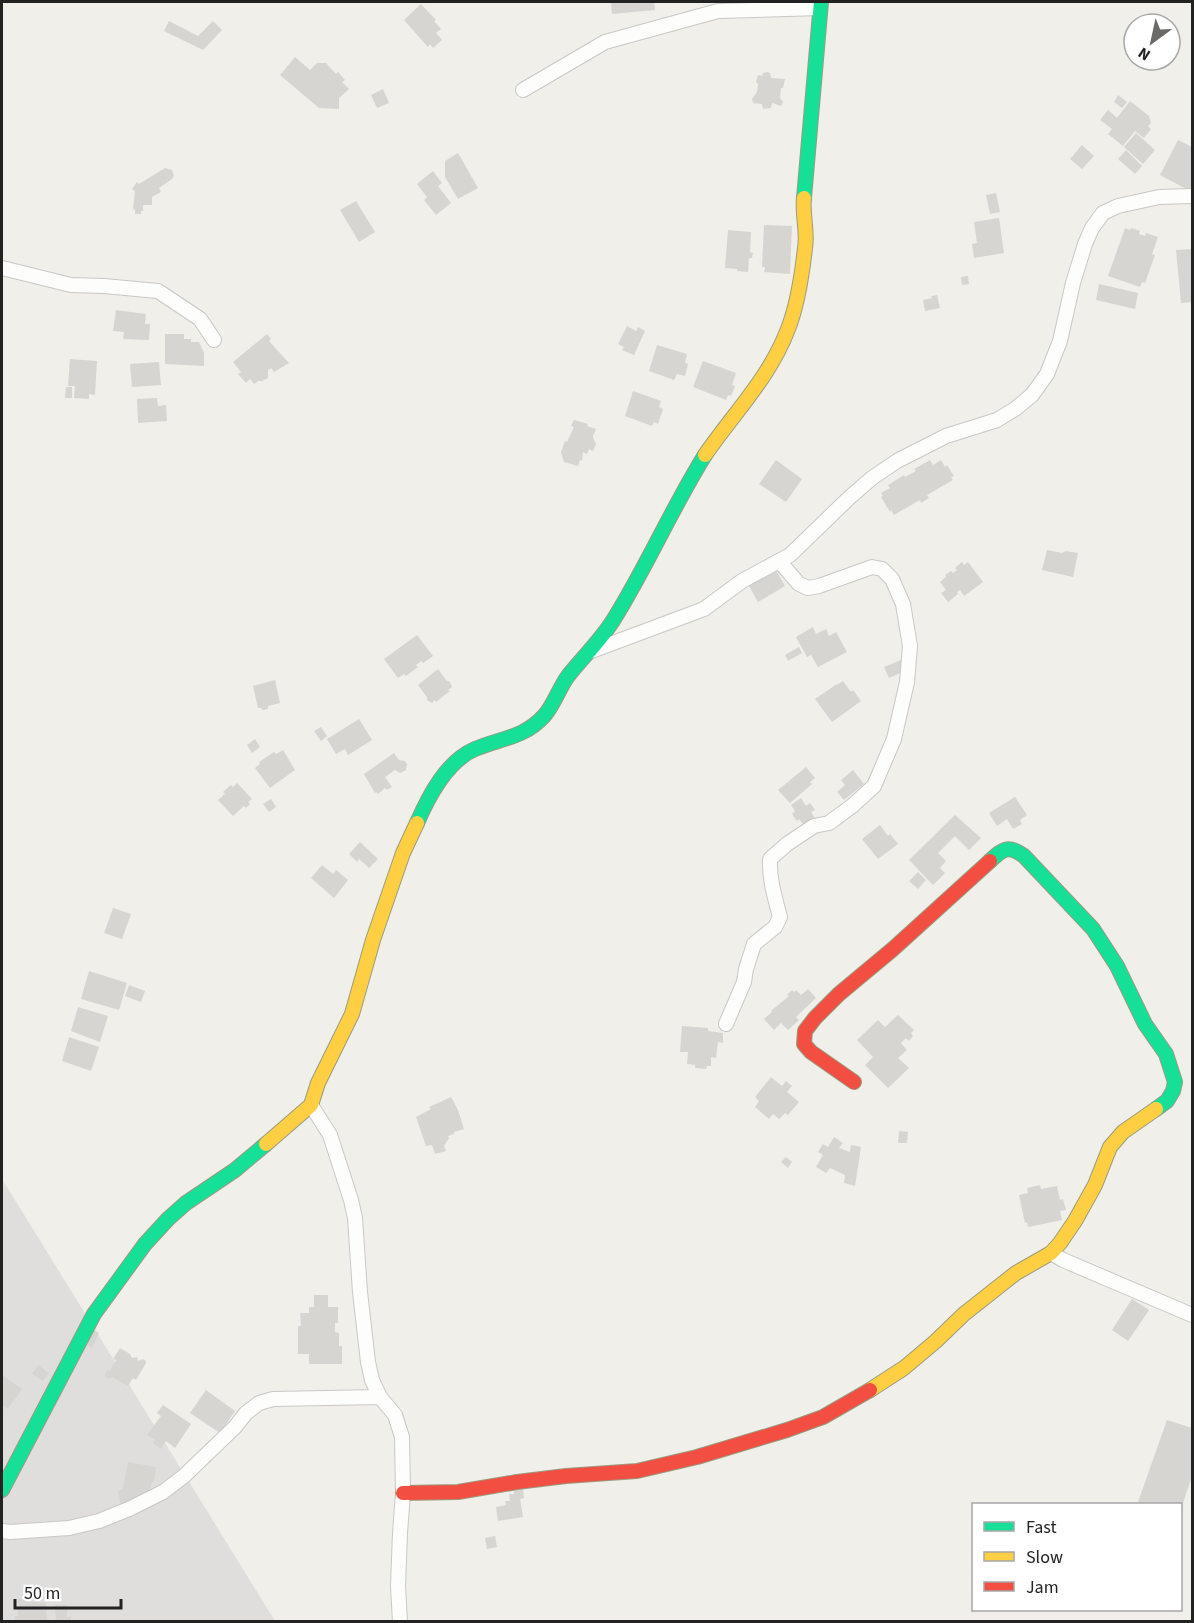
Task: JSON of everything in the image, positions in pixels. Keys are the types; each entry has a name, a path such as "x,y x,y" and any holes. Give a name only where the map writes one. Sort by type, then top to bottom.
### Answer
{"street":[{"path":"2,1490 94,1314 145,1244 186,1203 235,1170 311,1105 318,1083 352,1014 373,940 403,854 419,818 441,779 450,766 462,756 475,749 523,733 545,715 567,678 590,652 613,620 684,487 706,453 762,379 788,329 796,303 806,245 803,204 820,5 718,11 605,42 522,90"},
{"path":"590,652 704,609 742,581 790,555 857,491 897,461 946,436 997,420 1015,409 1032,395 1047,374 1060,341 1073,283 1085,244 1092,228 1103,213 1118,206 1159,197 1192,196"},
{"path":"2,268 71,285 158,291 200,319 214,340"},
{"path":"726,1024 744,982 754,944 775,927 780,917 773,889 770,859 787,844 814,826 829,823 874,786 894,739 907,682 910,646 903,603 892,579 882,569 872,567 808,588 799,584 779,561"},
{"path":"403,1493 458,1492 576,1475 638,1471 697,1457 823,1418 904,1368 963,1314 1016,1273 1051,1252 1075,1221 1095,1185 1110,1147 1123,1132 1167,1101 1175,1082 1166,1054 1145,1024 1117,966 1093,929 1024,856 1011,848 1006,848 839,994 805,1031 804,1044 811,1052 854,1082"},
{"path":"311,1105 330,1135 355,1218 360,1292 372,1380 380,1397 395,1415 402,1437 403,1493 398,1586 400,1622"},
{"path":"1051,1252 1063,1260 1192,1315"},
{"path":"2,1531 69,1528 99,1521 129,1509 163,1492 184,1476 235,1427 246,1413 259,1403 273,1399 380,1397"}],"shaded area":[{"path":"2,1179 275,1621 2,1621"}],"building":[{"path":"611,2 654,2 655,10 612,14"},
{"path":"421,4 441,29 436,33 442,40 433,48 430,44 428,47 404,20"},
{"path":"169,21 198,36 213,21 222,30 203,50 164,31"},
{"path":"295,57 310,70 317,63 326,63 345,80 342,82 349,89 339,98 339,109 319,108 280,75"},
{"path":"767,72 770,73 771,78 785,79 780,98 783,102 781,106 772,103 771,108 763,109 762,104 753,103 752,99 757,92 758,75 762,76"},
{"path":"383,89 389,103 377,108 371,95"},
{"path":"1118,95 1127,102 1122,108 1114,102"},
{"path":"1130,101 1149,116 1151,123 1148,126 1151,129 1144,138 1135,131 1123,146 1108,134 1112,129 1100,120 1108,110 1117,118"},
{"path":"1136,133 1155,150 1143,164 1124,147"},
{"path":"1178,140 1192,147 1192,192 1160,175"},
{"path":"1082,145 1094,156 1082,169 1070,159"},
{"path":"1126,150 1142,166 1135,174 1118,159"},
{"path":"458,153 478,188 458,199 445,177 445,161"},
{"path":"165,168 172,170 174,176 159,188 161,192 152,197 152,205 143,205 141,214 135,214 133,209 135,191 132,189 137,182 139,184"},
{"path":"433,171 442,183 438,186 451,203 436,215 424,200 427,197 417,184"},
{"path":"996,193 1000,212 990,214 986,195"},
{"path":"356,201 375,232 359,242 340,210"},
{"path":"999,218 1004,253 974,258 972,244 977,243 974,222"},
{"path":"764,225 792,226 790,274 764,272 765,267 762,267"},
{"path":"1125,228 1140,231 1139,234 1145,236 1146,233 1158,237 1152,254 1155,255 1145,283 1142,282 1140,287 1108,276"},
{"path":"728,230 751,232 750,252 753,253 752,258 749,258 748,272 725,268"},
{"path":"1192,249 1192,302 1181,303 1176,250"},
{"path":"968,276 969,284 962,285 961,277"},
{"path":"1099,284 1138,293 1135,309 1096,300"},
{"path":"937,295 940,308 925,311 923,300"},
{"path":"116,310 146,314 145,324 150,324 149,340 123,339 124,332 113,331"},
{"path":"627,326 636,331 638,327 645,331 634,355 622,350 624,347 618,344"},
{"path":"165,334 184,334 184,339 199,342 204,353 204,366 165,364"},
{"path":"267,334 271,339 269,341 289,363 274,372 271,368 268,370 268,378 262,381 254,384 250,379 246,383 238,374 241,372 233,362"},
{"path":"657,345 687,354 685,363 688,364 685,376 677,374 674,380 649,371"},
{"path":"70,359 97,361 95,395 89,394 89,399 74,398 75,386 68,386"},
{"path":"703,361 736,373 732,385 735,386 731,396 728,395 726,400 693,387"},
{"path":"159,362 161,385 132,387 130,364"},
{"path":"66,387 72,387 72,398 65,398"},
{"path":"633,391 661,401 659,407 663,409 658,424 654,422 652,426 625,416"},
{"path":"157,398 158,406 166,405 167,421 138,423 137,399"},
{"path":"574,420 596,429 593,436 596,444 593,451 589,449 587,454 583,452 582,461 580,460 578,466 564,462 561,452 574,427 571,426"},
{"path":"776,460 802,479 786,502 759,484"},
{"path":"930,460 933,465 941,460 945,467 947,465 954,476 951,477 953,480 927,495 929,498 921,503 920,500 894,515 881,497 883,496 881,493 890,488 888,485 916,471 914,469"},
{"path":"1047,550 1078,553 1073,577 1042,570"},
{"path":"962,562 964,565 968,562 983,582 964,596 960,590 948,602 941,593 946,590 940,582 946,577 945,575 957,570 955,568"},
{"path":"776,570 785,586 758,602 749,586"},
{"path":"813,627 816,634 826,629 829,636 836,632 847,652 818,667 811,655 807,657 796,637"},
{"path":"417,635 433,656 423,663 421,661 416,665 418,667 406,676 404,674 398,678 384,659"},
{"path":"799,647 802,653 788,661 785,655"},
{"path":"901,660 903,667 900,673 889,678 884,667"},
{"path":"438,669 452,687 448,690 450,691 432,703 427,700 418,685"},
{"path":"275,680 280,703 268,706 268,709 258,708 253,686"},
{"path":"843,681 861,701 832,722 815,699"},
{"path":"359,719 372,740 348,755 345,749 336,754 327,739"},
{"path":"321,727 327,736 321,741 314,731"},
{"path":"255,739 260,747 252,753 247,745"},
{"path":"283,750 295,770 270,788 255,768 260,764 259,762 274,752 276,754"},
{"path":"394,753 399,760 405,761 406,770 400,773 395,770 385,777 392,787 387,790 385,788 378,794 375,793 364,774"},
{"path":"806,767 815,778 810,782 812,784 790,803 778,790"},
{"path":"853,770 864,784 844,800 837,792 845,785 841,780"},
{"path":"237,783 252,799 246,808 244,806 233,816 218,800 225,794 223,792"},
{"path":"1015,797 1027,815 1020,820 1022,824 1013,829 1007,819 997,826 989,813"},
{"path":"801,798 806,806 810,803 815,810 811,812 817,821 806,828 792,814 795,811 791,805"},
{"path":"271,799 276,807 269,812 263,804"},
{"path":"955,815 981,838 969,850 955,836 938,853 946,861 940,868 945,873 933,885 909,860"},
{"path":"880,825 898,844 878,859 862,839"},
{"path":"360,842 378,859 369,868 359,859 357,862 349,854"},
{"path":"322,865 333,874 336,870 348,880 334,898 311,878"},
{"path":"918,872 926,880 918,889 909,881"},
{"path":"113,908 131,914 122,939 104,933"},
{"path":"89,971 127,983 119,1010 81,999"},
{"path":"129,985 145,991 141,1002 125,996"},
{"path":"808,989 816,998 796,1017 799,1020 788,1030 781,1023 774,1030 764,1019 789,996 787,995 792,990 794,992 796,990 801,995"},
{"path":"78,1007 108,1016 100,1042 71,1031"},
{"path":"898,1015 914,1030 909,1041 906,1038 901,1043 907,1050 898,1058 909,1068 888,1088 865,1065 873,1057 857,1040 878,1020 885,1027"},
{"path":"682,1026 708,1028 708,1031 723,1033 723,1043 718,1042 716,1058 711,1057 711,1066 707,1066 706,1069 695,1068 695,1065 687,1064 688,1052 680,1052"},
{"path":"69,1037 99,1047 91,1071 62,1061"},
{"path":"771,1077 782,1086 786,1081 792,1086 787,1092 799,1102 788,1115 785,1113 779,1119 773,1114 769,1119 755,1107 759,1101 755,1097"},
{"path":"451,1097 464,1129 448,1136 444,1146 446,1151 435,1154 432,1145 426,1146 416,1117 431,1109 429,1107"},
{"path":"899,1131 908,1132 907,1143 898,1143"},
{"path":"834,1137 843,1143 839,1148 850,1152 851,1145 861,1147 855,1186 844,1183 845,1175 830,1168 826,1173 816,1167 823,1155 818,1152 823,1144 828,1147"},
{"path":"786,1157 792,1162 788,1168 781,1162"},
{"path":"1040,1185 1041,1189 1057,1186 1060,1200 1063,1199 1066,1210 1060,1211 1062,1220 1028,1227 1027,1222 1025,1223 1019,1195 1028,1193 1027,1188"},
{"path":"314,1295 328,1295 328,1307 338,1307 338,1323 335,1323 335,1332 339,1333 339,1346 342,1346 342,1364 309,1364 309,1354 298,1354 300,1313 309,1313 309,1307 314,1307"},
{"path":"1132,1299 1149,1310 1128,1341 1112,1330"},
{"path":"92,1329 99,1333 92,1348 85,1344"},
{"path":"120,1348 132,1358 137,1357 138,1361 143,1359 146,1361 136,1380 133,1378 128,1386 112,1377 110,1379 104,1376 108,1370 110,1371 116,1360 113,1359"},
{"path":"38,1365 49,1373 43,1381 32,1374"},
{"path":"2,1375 22,1389 8,1409 2,1405"},
{"path":"206,1390 235,1411 220,1433 190,1413"},
{"path":"163,1405 191,1424 175,1448 166,1441 161,1449 153,1443 155,1440 147,1435 161,1416 157,1413"},
{"path":"1167,1420 1192,1428 1192,1476 1182,1506 1182,1503 1138,1502"},
{"path":"128,1462 156,1467 154,1482 152,1482 149,1494 142,1493 140,1499 121,1505 118,1491 123,1489"},
{"path":"523,1489 524,1498 520,1499 523,1517 498,1521 496,1507 506,1505 505,1501 510,1501 509,1494"},
{"path":"495,1536 497,1547 487,1549 485,1538"},
{"path":"18,1599 46,1603 47,1622 15,1622 14,1616 18,1616"},
{"path":"55,1605 67,1605 67,1617 71,1617 71,1622 56,1622"}],"traffic: fast":[{"path":"804,198 821,2"},
{"path":"417,823 433,790 448,770 465,754 528,729 548,712 568,676 614,619 705,455"},
{"path":"990,861 1006,850 1018,852 1093,929 1117,966 1145,1024 1166,1054 1175,1082 1167,1101 1156,1109"},
{"path":"2,1490 94,1314 145,1244 186,1203 235,1170 266,1144"}],"traffic: slow":[{"path":"705,455 772,363 788,329 797,300 806,242 804,198"},
{"path":"266,1144 311,1105 318,1083 352,1014 373,940 403,853 417,823"},
{"path":"870,1390 904,1368 964,1314 1016,1273 1051,1253 1075,1221 1095,1185 1110,1147 1123,1132 1156,1109"}],"traffic: jam":[{"path":"854,1082 811,1052 804,1044 805,1031 839,994 893,949 990,861"},
{"path":"403,1493 458,1492 566,1476 637,1471 697,1457 787,1430 823,1417 870,1390"}]}
